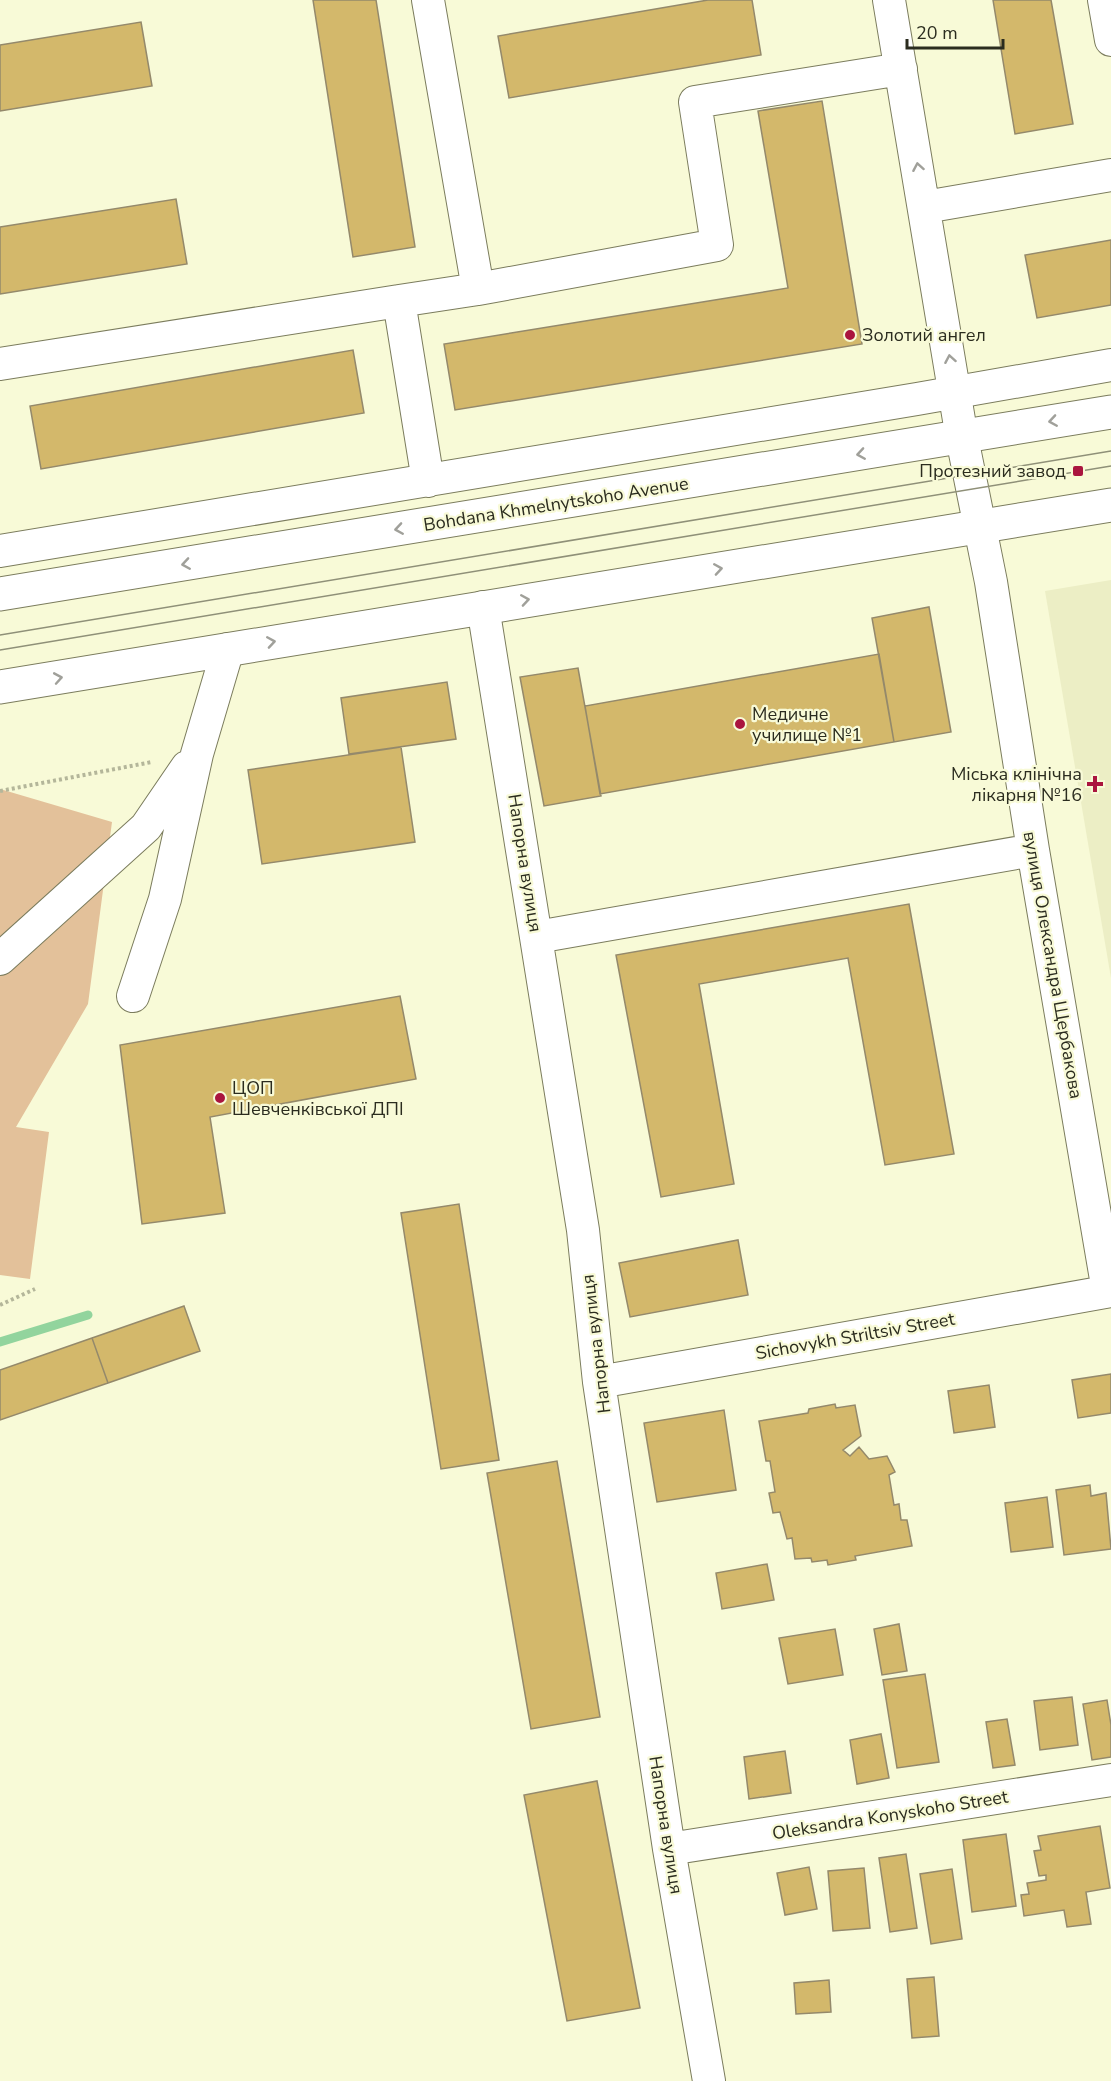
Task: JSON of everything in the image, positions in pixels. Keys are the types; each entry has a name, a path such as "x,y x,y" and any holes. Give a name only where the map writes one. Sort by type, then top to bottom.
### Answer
{"main road":[{"name":"Bohdana Khmelnytskoho Avenue","path":"0,594 1111,412"},
{"path":"0,687 1111,505"}],"street":[{"path":"428,0 478,289"},
{"name":"вулиця Олександра Щербакова","path":"889,0 962,438 991,582 1033,850 1109,1291"},
{"path":"1104,0 1111,40"},
{"path":"0,364 478,289 717,245 695,102 901,69"},
{"path":"925,207 1111,175"},
{"path":"399,301 428,481"},
{"path":"0,551 1111,365"},
{"path":"230,513 236,556"},
{"name":"Напорна вулиця","path":"483,607 584,1230 599,1382 669,1849 709,2081"},
{"path":"133,996 165,899 197,754 228,649"},
{"path":"0,958 146,826 197,754"},
{"path":"537,938 1033,850"},
{"name":"Sichovykh Striltsiv Street","path":"599,1382 1109,1291"},
{"name":"Oleksandra Konyskoho Street","path":"669,1849 1111,1780"}],"path":[{"path":"0,791 197,754"},
{"path":"0,1305 34,1288"}],"shaded area":[{"name":"Міська клінічна лікарня №16","path":"1111,580 1111,978 1045,591"},
{"path":"0,789 112,822 88,1004 16,1127 49,1132 30,1279 0,1275"}],"building":[{"path":"313,0 376,0 415,247 353,257"},
{"path":"708,0 752,0 761,55 509,98 498,36"},
{"path":"993,0 1051,0 1073,124 1015,134"},
{"path":"141,22 152,86 0,111 0,45"},
{"path":"822,101 862,344 455,410 444,344 788,288 758,111"},
{"path":"176,199 187,264 0,294 0,227"},
{"path":"1111,240 1111,305 1037,318 1025,255"},
{"path":"353,350 364,413 41,469 30,406"},
{"path":"929,607 951,732 894,742 872,618"},
{"name":"Медичне училище №1","path":"879,654 894,742 600,794 585,706"},
{"path":"578,668 601,796 544,806 520,677"},
{"path":"447,682 456,739 349,754 341,698"},
{"path":"401,747 415,842 262,864 248,770"},
{"path":"909,904 954,1154 885,1165 848,958 699,984 734,1184 661,1197 616,955"},
{"name":"ЦОП Шевченківської ДПІ","path":"400,996 416,1079 210,1117 225,1213 142,1224 120,1045"},
{"path":"459,1204 499,1460 441,1469 401,1213"},
{"path":"738,1240 748,1295 630,1317 619,1263"},
{"path":"184,1306 200,1351 108,1383 92,1338"},
{"path":"92,1338 108,1383 0,1420 0,1370"},
{"path":"1111,1374 1111,1413 1078,1418 1072,1380"},
{"path":"989,1385 995,1427 954,1433 948,1391"},
{"path":"835,1404 836,1408 855,1405 861,1436 843,1450 850,1456 859,1447 869,1459 887,1456 895,1472 889,1475 894,1505 899,1504 901,1520 907,1520 912,1546 855,1556 856,1560 828,1565 827,1560 812,1562 811,1558 795,1559 792,1538 787,1539 780,1512 773,1513 769,1493 775,1492 770,1461 766,1461 759,1421 808,1413 809,1409"},
{"path":"724,1410 736,1490 657,1502 644,1423"},
{"path":"557,1461 600,1717 531,1729 487,1473"},
{"path":"1090,1485 1091,1496 1106,1493 1111,1549 1064,1555 1056,1490"},
{"path":"1047,1497 1053,1547 1011,1552 1005,1503"},
{"path":"767,1564 774,1600 722,1609 716,1573"},
{"path":"899,1624 907,1671 882,1675 874,1629"},
{"path":"835,1629 843,1675 788,1684 779,1638"},
{"path":"925,1674 939,1762 897,1768 883,1680"},
{"path":"1072,1697 1078,1745 1040,1750 1034,1701"},
{"path":"1107,1700 1111,1725 1111,1757 1092,1760 1083,1704"},
{"path":"1007,1719 1015,1765 993,1768 986,1722"},
{"path":"881,1734 889,1778 857,1784 850,1740"},
{"path":"785,1751 791,1793 749,1799 744,1757"},
{"path":"597,1781 640,2008 567,2021 524,1795"},
{"path":"1100,1826 1110,1888 1086,1892 1091,1924 1067,1927 1064,1910 1024,1916 1021,1895 1029,1894 1027,1883 1046,1880 1046,1875 1039,1876 1034,1851 1041,1850 1038,1836"},
{"path":"1006,1834 1016,1906 972,1912 963,1840"},
{"path":"906,1854 917,1928 890,1932 879,1858"},
{"path":"809,1867 817,1909 785,1915 777,1873"},
{"path":"864,1868 870,1928 833,1931 828,1871"},
{"path":"952,1869 962,1939 931,1944 920,1874"},
{"path":"934,1977 939,2036 912,2038 907,1979"},
{"path":"829,1980 831,2012 796,2014 794,1983"}],"waterway":[{"path":"0,1342 88,1315"}],"tram line":[{"path":"0,635 1111,451"},
{"path":"0,650 1111,466"}],"place":[{"name":"Золотий ангел","path":"850,335"},
{"name":"Протезний завод","path":"1078,471"},
{"name":"Медичне училище №1","path":"740,724"},
{"name":"Міська клінічна лікарня №16","path":"1095,784"},
{"name":"ЦОП Шевченківської ДПІ","path":"220,1098"}]}
